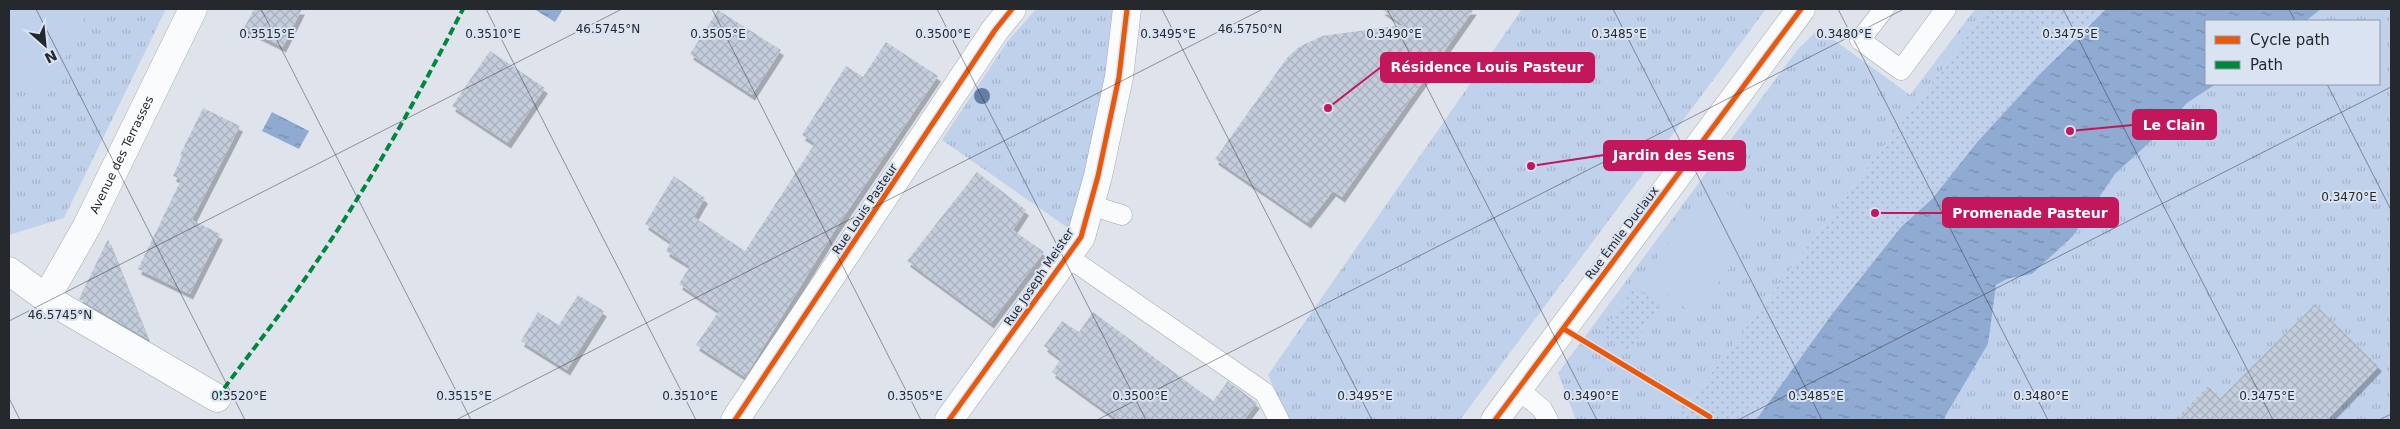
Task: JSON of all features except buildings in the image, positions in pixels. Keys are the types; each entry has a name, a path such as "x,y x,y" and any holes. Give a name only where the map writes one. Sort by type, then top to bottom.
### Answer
{"street":[{"name":"Avenue des Terrasses","path":"46,298 87,226 193,9"},
{"name":"Rue Louis Pasteur","path":"735,420 995,30 1012,9"},
{"name":"Rue Joseph Meister","path":"949,420 1081,237 1119,77 1127,9"},
{"name":"Rue Émile Duclaux","path":"1495,420 1801,9"},
{"path":"10,273 46,298 217,398"}],"lane":[{"path":"1884,9 1860,40 1901,70 1946,9"},
{"path":"1090,205 1122,215"},
{"path":"1068,257 1265,393 1279,420"},
{"path":"1518,389 1542,409 1548,420"}],"green space":[{"path":"9,9 166,9 64,218 9,235"},
{"path":"9,9 89,9 44,102 9,85"},
{"path":"1036,9 1127,9 1081,237 942,140 1007,42"},
{"path":"1522,9 1766,9 1460,420 1288,420 1268,375"},
{"path":"1975,9 1988,9 1676,420 1576,420 1558,373 1798,49 1819,29 1910,95"},
{"path":"1988,9 2106,9 2080,33 1978,141 1932,199 1901,227 1832,314 1756,420 1676,420"},
{"path":"2321,9 2391,9 2391,420 2327,420 2379,366 2315,304 2221,397 2208,386 2174,420 1943,420 1988,344 1995,285 2007,279 2032,274 2073,236 2115,174 2161,132 2187,103 2214,85 2380,85 2380,20 2307,20"},
{"path":"1712,183 1764,221 1695,315 1643,277"},
{"path":"1635,287 1661,306 1627,353 1601,333"}],"water":[{"path":"534,9 563,9 555,22"},
{"path":"2106,9 2321,9 2307,20 2205,20 2205,85 2214,85 2187,103 2161,132 2115,174 2073,236 2032,274 2007,279 1996,285 1988,344 1943,420 1756,420 1832,314 1901,227 1932,199 1978,141 2039,75"},
{"path":"272,112 309,131 299,149 262,131"}],"marked path":[{"path":"217,398 302,284 334,236 411,108 463,9"}],"cycle path":[{"path":"735,420 995,30 1012,9"},
{"path":"949,420 1081,237 1098,176 1119,77 1127,9"},
{"path":"1495,420 1801,9"},
{"path":"1564,329 1710,417"}],"place":[{"name":"Résidence Louis Pasteur","path":"1328,108"},
{"name":"Le Clain","path":"2070,131"},
{"name":"Jardin des Sens","path":"1531,166"},
{"name":"Promenade Pasteur","path":"1875,213"}]}
